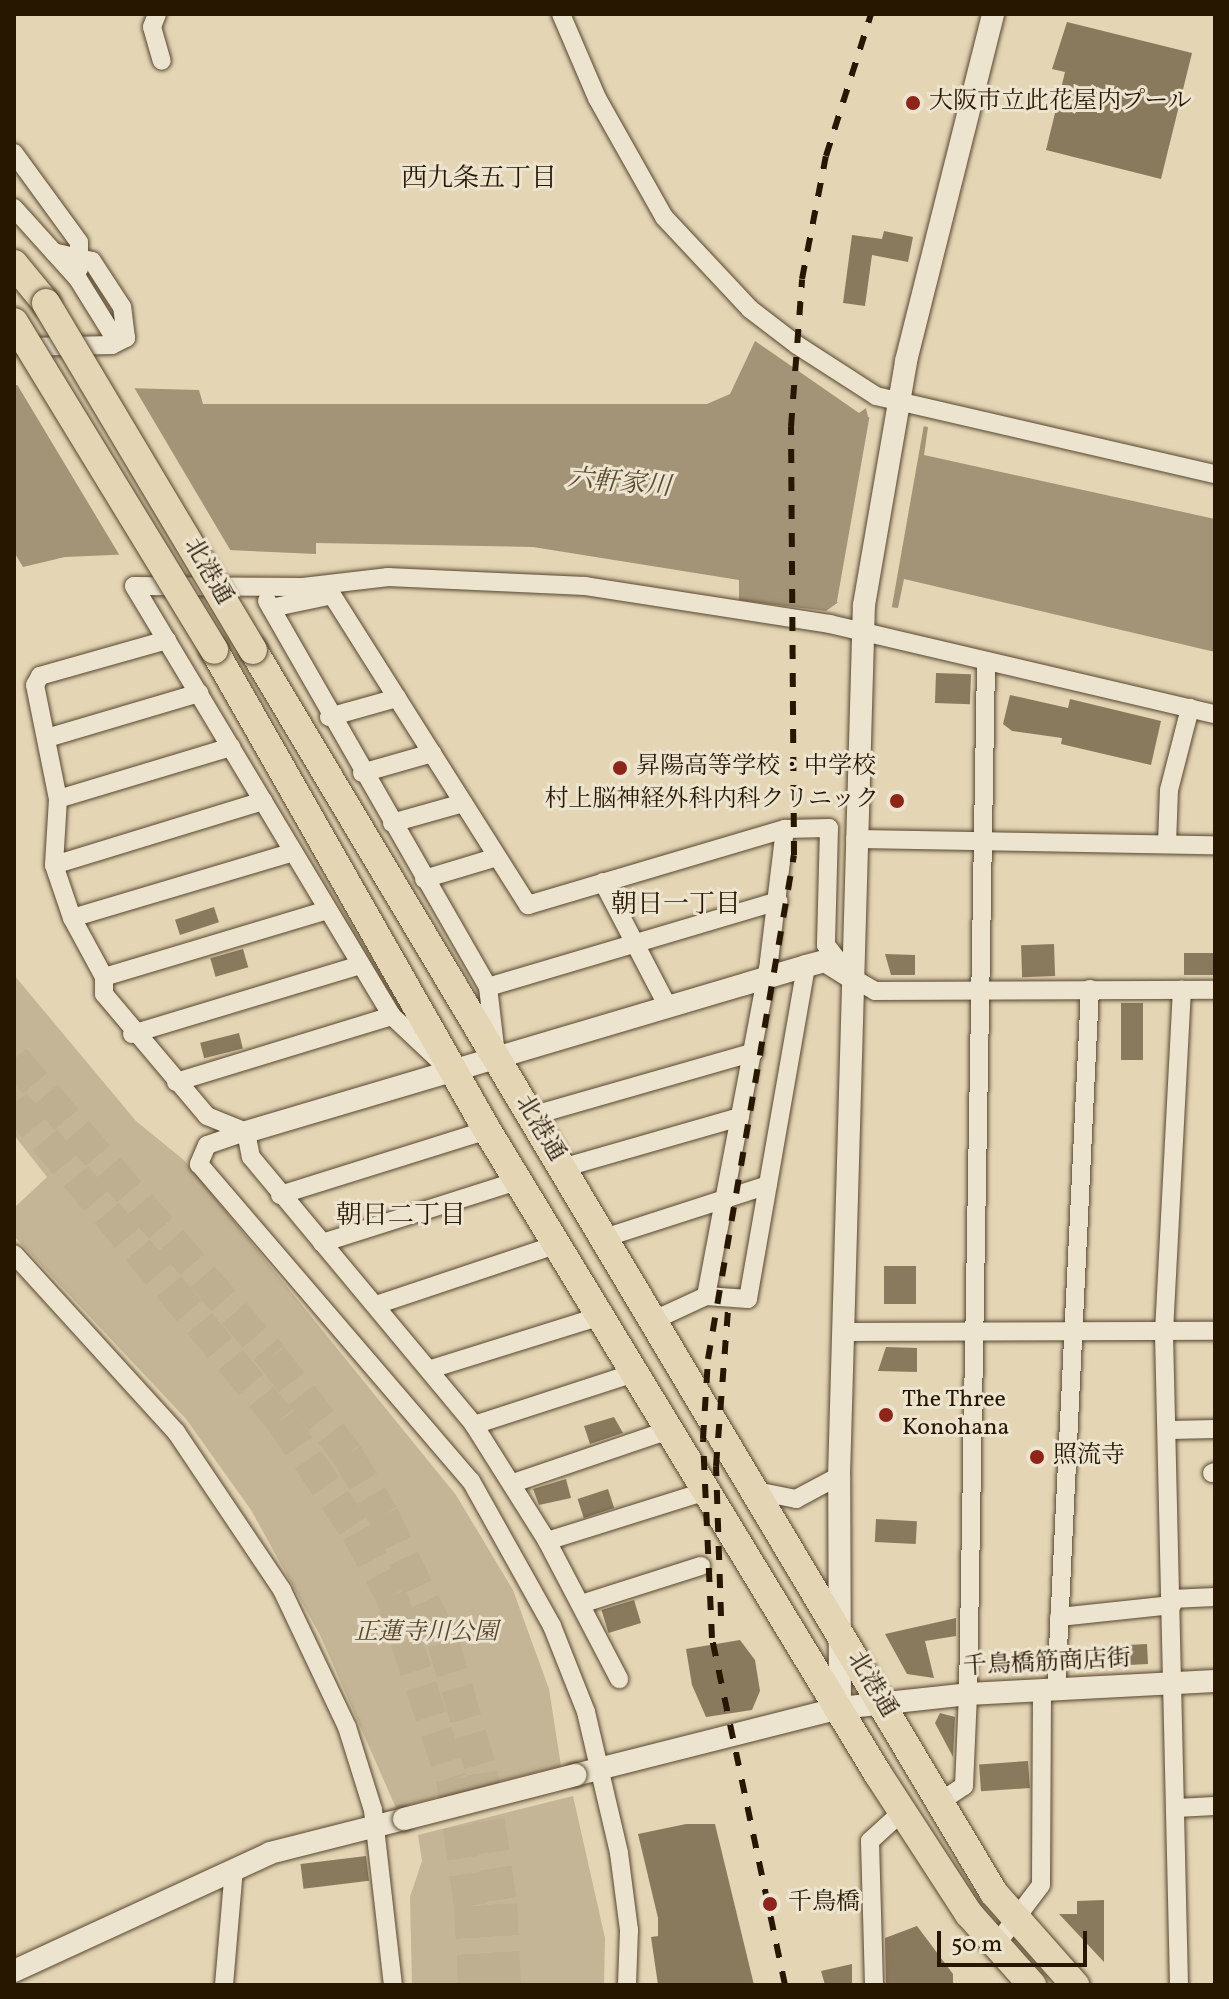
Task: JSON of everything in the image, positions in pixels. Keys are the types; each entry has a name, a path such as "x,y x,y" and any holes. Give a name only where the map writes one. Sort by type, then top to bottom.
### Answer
{"main road":[{"name":"北港通","path":"14,264 46,303 940,1802 1017,1922 1075,1985"},
{"name":"北港通","path":"14,322 214,650 443,1043 453,1071 598,1317 903,1811 995,1946 1032,1985"}],"street":[{"path":"157,14 152,27 162,61"},
{"path":"561,14 597,98 664,217 750,309 896,410 1215,474"},
{"path":"840,1708 839,1476 861,633 896,410 993,14"},
{"path":"14,153 79,242 78,279"},
{"path":"14,208 78,279 114,337 112,345"},
{"path":"14,347 112,345 126,338 122,307 92,261 54,252"},
{"path":"453,1071 392,1016 134,586 303,587 344,577 498,578 861,633 1215,714"},
{"path":"264,587 271,608 329,717 488,987 497,1058"},
{"path":"271,608 332,595 528,905 785,829 829,828 826,945 851,977"},
{"path":"167,640 40,676 35,685 58,799 54,865 72,918 104,977 104,994 132,1034 207,1116 246,1132"},
{"path":"940,1802 964,1786 968,1694 986,664"},
{"path":"47,738 199,693"},
{"path":"329,717 397,698"},
{"path":"1167,844 1169,790 1190,708"},
{"path":"58,799 231,747"},
{"path":"362,773 432,753"},
{"path":"54,865 263,801"},
{"path":"392,823 463,803"},
{"path":"706,1296 754,1052 779,901 785,829"},
{"path":"855,839 1215,845"},
{"path":"72,918 293,852"},
{"path":"424,879 497,857"},
{"path":"603,882 667,1005"},
{"path":"488,987 779,901"},
{"path":"104,977 327,910"},
{"path":"627,1985 625,1893 600,1770 586,1712 552,1626 471,1481 199,1164 200,1152 217,1138 825,961 875,991 1215,990"},
{"path":"132,1034 361,965"},
{"path":"652,1321 706,1296 748,1299 806,966"},
{"path":"995,1946 1017,1922 1041,1885 1049,1690 1059,1617 1070,1336 1090,989"},
{"path":"1179,1985 1170,1430 1164,1332 1182,989"},
{"path":"176,1082 392,1016"},
{"path":"531,1116 754,1052"},
{"path":"562,1168 740,1117"},
{"path":"280,1195 487,1130"},
{"path":"246,1132 251,1157 280,1195 431,1369 474,1425 547,1541 619,1679"},
{"path":"322,1243 517,1181"},
{"path":"604,1238 768,1185"},
{"path":"376,1305 555,1245"},
{"path":"14,1254 176,1432 282,1590 341,1713 375,1828 393,1985"},
{"path":"431,1369 598,1317"},
{"path":"843,1332 1070,1336 1215,1331"},
{"path":"474,1425 634,1373"},
{"path":"1170,1430 1215,1429"},
{"path":"513,1483 669,1430"},
{"path":"750,1488 777,1500 796,1499 839,1476"},
{"path":"547,1541 707,1491"},
{"path":"581,1604 701,1566"},
{"path":"1059,1617 1215,1597"},
{"name":"千鳥橋筋商店街","path":"375,1828 840,1708 968,1694 1215,1681"},
{"path":"1176,1808 1215,1806"},
{"path":"874,1985 870,1841 903,1811"},
{"path":"14,1971 270,1853 375,1828"},
{"path":"224,1985 234,1869"}],"green space":[{"name":"正蓮寺川公園","path":"14,975 136,1121 185,1161 456,1495 513,1590 549,1689 561,1766 396,1808 320,1635 251,1510 186,1419 14,1236 14,1208 47,1177 14,1135"},
{"path":"573,1796 605,1938 604,1985 412,1985 410,1897 422,1861 418,1835"}],"water":[{"name":"六軒家川","path":"755,341 859,413 866,408 868,417 928,427 924,455 1215,519 1215,652 904,579 898,608 840,601 826,611 739,600 739,580 533,547 316,543 316,554 227,550 65,557 23,567 14,552 14,385 199,390 203,404 707,404 730,394"}],"pier":[{"path":"15,381 132,384 232,553 123,561"},
{"path":"870,414 924,424 891,612 837,602"}],"building":[{"path":"1067,22 1192,53 1161,179 1046,150 1065,72 1052,69"},
{"path":"884,231 913,237 908,262 872,255 865,306 843,303 852,235 882,239"},
{"path":"936,673 971,674 970,704 935,703"},
{"path":"1010,695 1068,708 1070,699 1161,721 1151,765 1061,744 1062,738 1012,731 1003,724"},
{"path":"214,907 219,922 180,935 175,920"},
{"path":"1054,944 1055,976 1022,977 1021,945"},
{"path":"243,949 248,967 216,977 210,958"},
{"path":"1184,953 1215,953 1215,975 1184,975"},
{"path":"885,954 915,955 915,975 891,975"},
{"path":"1121,1003 1143,1003 1143,1060 1121,1060"},
{"path":"239,1033 243,1049 204,1058 200,1043"},
{"path":"884,1266 916,1266 916,1304 884,1304"},
{"path":"886,1347 917,1348 917,1372 878,1371"},
{"path":"614,1417 623,1433 590,1444 584,1426"},
{"path":"566,1479 571,1498 539,1505 533,1489"},
{"path":"608,1489 614,1508 584,1518 578,1499"},
{"path":"876,1519 917,1521 916,1544 875,1542"},
{"path":"634,1600 641,1623 609,1633 601,1610"},
{"path":"956,1618 956,1636 925,1641 934,1678 907,1674 885,1634"},
{"path":"740,1640 755,1660 760,1691 752,1710 706,1717 692,1685 686,1649"},
{"path":"1147,1644 1148,1664 1123,1665 1122,1645"},
{"path":"940,1713 955,1717 953,1757 935,1723"},
{"path":"1028,1761 1030,1788 981,1791 979,1764"},
{"path":"686,1824 715,1824 754,1985 658,1985 651,1937 658,1936 658,1918 638,1834"},
{"path":"366,1856 369,1881 304,1889 300,1864"},
{"path":"1104,1900 1104,1962 1059,1914 1077,1914 1077,1901"},
{"path":"917,1926 953,1974 953,1985 886,1985 885,1938"},
{"path":"852,1964 852,1985 825,1985 821,1971"}],"tunnel":[{"path":"14,1059 272,1357 347,1454 383,1515 443,1642 482,1773 501,1904 505,1985"},
{"path":"14,1103 281,1420 357,1532 391,1595 452,1779 470,1906 474,1985"}],"railway":[{"path":"785,1985 712,1638 703,1439 708,1359 794,855 791,427 802,279 826,156 871,14"},
{"path":"721,1616 716,1466 728,1309"}],"place":[{"name":"大阪市立此花屋内プール","path":"913,103"},
{"name":"昇陽高等学校・中学校","path":"620,768"},
{"name":"村上脳神経外科内科クリニック","path":"897,801"},
{"name":"The Three Konohana","path":"886,1415"},
{"name":"照流寺","path":"1037,1457"},
{"name":"千鳥橋","path":"770,1904"}],"district":[{"name":"西九条五丁目","path":"479,180"},
{"name":"朝日一丁目","path":"676,906"},
{"name":"朝日二丁目","path":"401,1217"}]}
